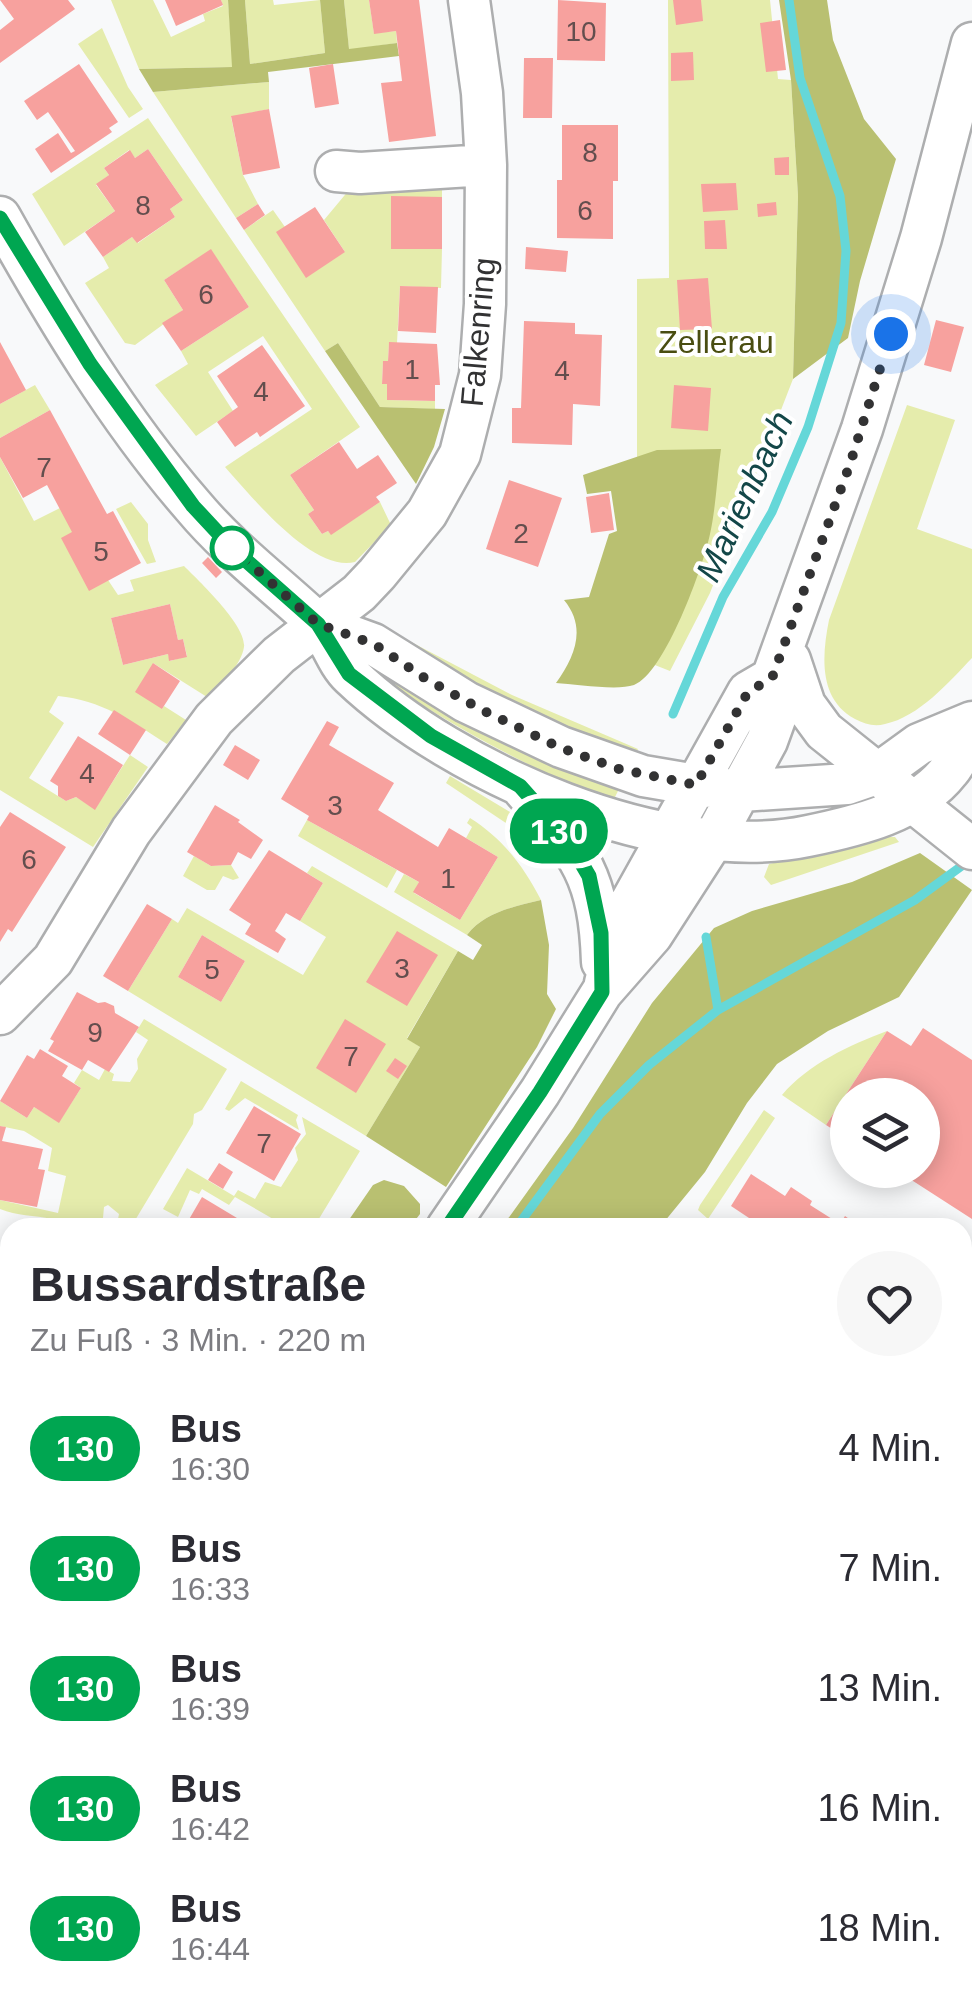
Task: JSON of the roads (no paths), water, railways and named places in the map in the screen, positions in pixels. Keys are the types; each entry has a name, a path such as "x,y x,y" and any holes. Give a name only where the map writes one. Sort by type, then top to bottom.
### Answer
{"street":[{"name":"Falkenring","path":"0,1014 52,960 131,831 214,719 279,654 359,592 426,513 460,454 480,375 485,304 486,165 482,93 469,0"},
{"path":"453,1218 540,1092 602,992 652,935 712,842 780,708 779,660 862,429 921,238 972,43"},
{"path":"336,171 360,174 486,165"},
{"path":"0,218 90,364 193,506 233,549 318,624 349,674 431,736 520,786 620,822 668,834 712,842 793,839 840,829 912,802 951,769 972,723"},
{"path":"318,624 374,644 466,702 561,748 642,776 696,785 741,791 846,784 879,773 919,744 972,723"},
{"path":"779,660 796,682 814,720 962,841"},
{"path":"602,992 622,918 748,692 779,660"},
{"path":"520,786 568,840 589,876 601,933 602,992"}],"waterway":[{"name":"Marienbach","path":"673,714 723,597 772,512 808,427 841,323 846,251 840,196 800,78 789,0"},
{"path":"718,1010 915,900 970,860"},
{"name":"Marienbach","path":"523,1218 600,1114 649,1065 718,1010 706,937"}],"park label":[{"name":"Zellerau","path":"716,342"}]}
